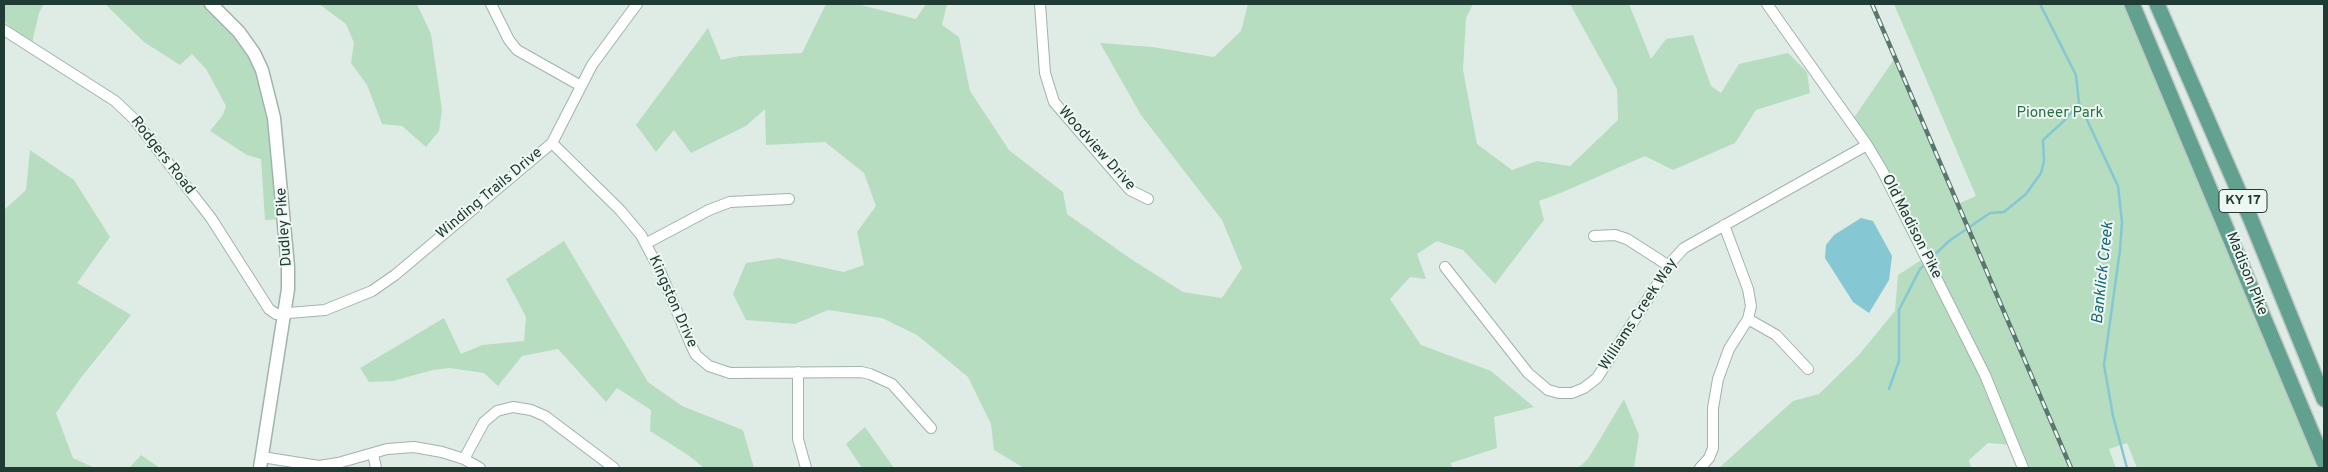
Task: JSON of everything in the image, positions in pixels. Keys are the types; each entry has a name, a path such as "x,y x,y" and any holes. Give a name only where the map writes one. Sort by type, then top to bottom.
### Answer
{"main road":[{"name":"Madison Pike","path":"2132,4 2324,462"},
{"name":"Madison Pike","path":"2157,4 2252,222 2324,399"}],"street":[{"name":"Dudley Pike","path":"210,4 247,42 262,70 274,118 288,267 284,313 261,462"},
{"path":"491,4 508,40 517,50 581,86"},
{"name":"Winding Trails Drive","path":"284,313 325,310 372,291 395,275 552,143 581,86 608,41 637,4"},
{"name":"Woodview Drive","path":"1040,4 1045,73 1054,102 1130,190 1148,199"},
{"name":"Old Madison Pike","path":"1767,4 1866,145 1912,229 1984,374 2023,468"},
{"name":"Rodgers Road","path":"4,30 115,101 134,119 211,218 269,309 276,314 284,313"},
{"name":"Kingston Drive","path":"552,143 620,210 647,243 696,355 709,366 730,373 861,372 878,376 896,388 932,428"},
{"name":"Williams Creek Way","path":"1446,267 1528,373 1548,390 1559,393 1572,393 1584,388 1597,378 1669,266 1684,248 1866,145"},
{"path":"647,243 709,210 730,202 789,198"},
{"path":"1700,468 1709,458 1713,448 1713,408 1718,379 1729,349 1748,319 1751,306 1748,289 1724,226"},
{"path":"1594,236 1615,235 1627,239 1669,266"},
{"path":"1748,319 1776,335 1808,369"},
{"path":"798,372 798,439 806,468"},
{"path":"464,460 484,422 497,411 513,407 531,410 549,419 614,468"},
{"path":"261,462 319,466 387,449 414,447 427,448 464,460 480,468"},
{"path":"373,454 376,468"}],"green space":[{"path":"4,4 44,4 39,13 32,43 4,22"},
{"path":"105,4 211,4 262,70 284,219 265,220 261,159 247,155 210,131 223,115 226,106 206,69 192,54 180,65 144,42"},
{"path":"319,4 417,4 431,34 442,110 439,131 426,147 402,126 382,124 367,85 351,63 354,43 346,24"},
{"path":"826,4 861,5 916,19 926,4 947,4 942,25 959,37 970,91 1009,150 1063,192 1067,214 1131,259 1183,292 1222,298 1242,268 1222,220 1141,115 1100,43 1152,47 1214,57 1241,31 1248,4 1473,4 1466,18 1463,70 1477,144 1512,170 1537,161 1570,166 1618,120 1617,89 1570,4 1629,4 1651,59 1666,39 1693,35 1711,86 1721,93 1739,64 1788,53 1807,72 1810,93 1756,110 1735,143 1673,170 1645,156 1539,201 1544,220 1495,284 1463,250 1437,241 1417,254 1426,279 1410,277 1390,299 1421,345 1491,371 1534,407 1494,417 1497,448 1451,463 1452,468 1024,468 994,450 991,424 968,377 917,335 882,318 828,310 795,324 746,320 733,294 746,263 779,258 844,272 864,265 857,232 876,206 864,173 825,142 766,145 765,109 746,126 691,153 674,130 656,152 636,125 708,28 721,60 739,56 802,53"},
{"name":"Pioneer Park","path":"1894,4 2132,4 2324,468 2137,468 2127,443 2109,449 2116,468 2023,468 2013,445 1988,443 1969,460 1971,468 1719,468 1793,401 1819,394 1858,356 1895,311 1898,275 1926,257 1851,122 1895,58 1958,204 1976,196"},
{"path":"30,150 74,180 110,237 77,283 131,315 80,379 56,413 73,458 95,468 4,468 4,210 26,190"},
{"path":"564,241 648,382 682,406 743,430 754,468 704,468 688,455 650,431 651,410 617,388 606,402 558,349 522,356 498,386 484,373 450,368 433,370 393,381 369,382 360,368 444,318 461,354 482,345 524,341 526,317 506,279"},
{"path":"1624,399 1639,435 1634,468 1578,468 1588,459"},
{"path":"865,427 894,468 862,468 846,444"},
{"path":"141,455 160,468 129,468"}],"water":[{"path":"1861,218 1873,221 1892,256 1889,280 1869,313 1853,302 1825,258 1826,245 1834,235"}],"waterway":[{"name":"Banklick Creek","path":"2040,4 2076,75 2079,103 2118,186 2122,222 2120,250 2104,365 2113,416 2127,468"},
{"path":"1930,259 1949,241 1990,213 2004,212 2026,194 2041,173 2044,161 2043,140 2066,119 2079,103"},
{"path":"1889,389 1899,361 1899,310 1920,269 1927,263"}],"railway":[{"path":"1872,4 2071,468"}]}
